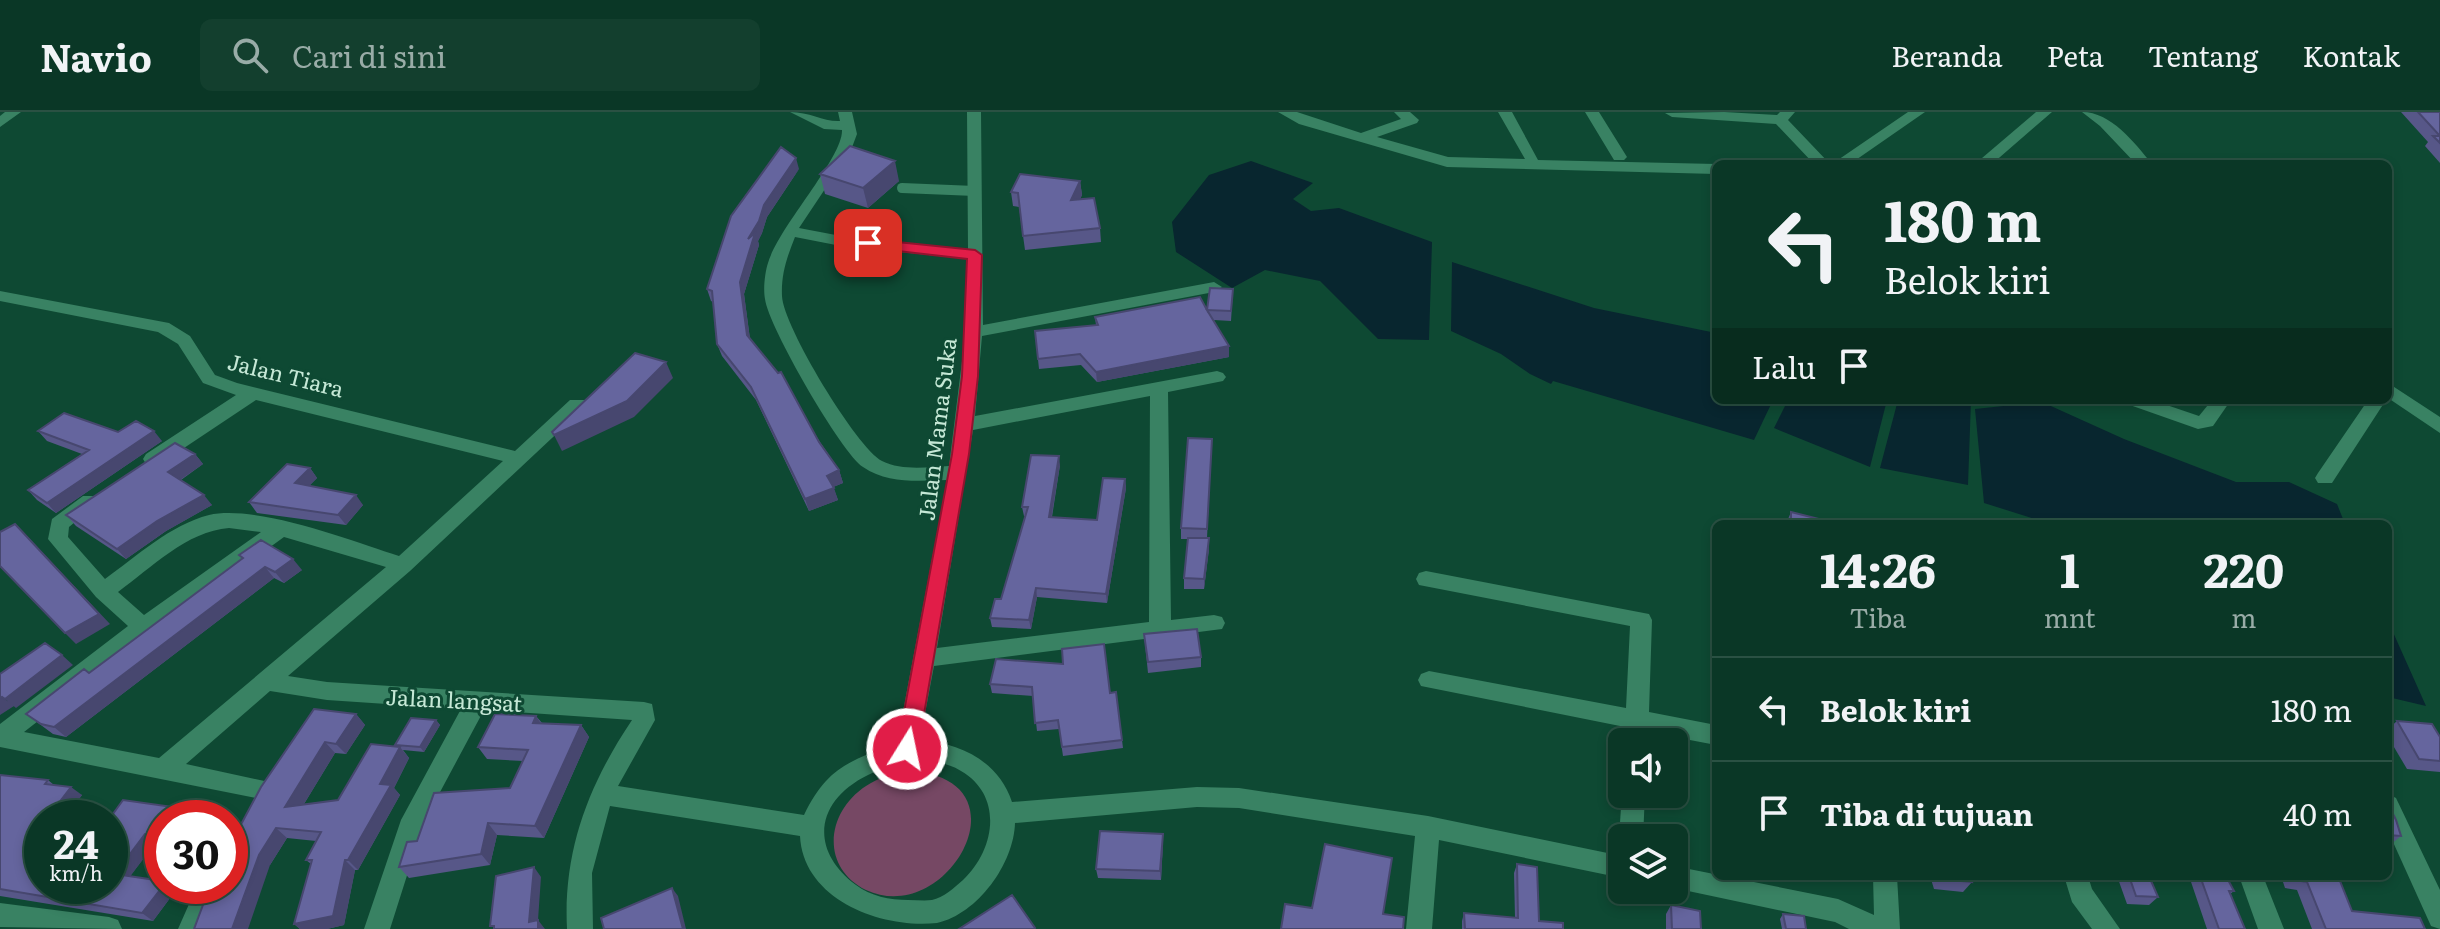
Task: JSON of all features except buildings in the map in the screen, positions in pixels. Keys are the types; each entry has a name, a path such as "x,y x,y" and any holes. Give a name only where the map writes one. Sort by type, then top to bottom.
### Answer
{"street":[{"path":"0,123 14,112"},
{"path":"797,112 816,122 847,118 850,134 844,150 789,231 775,265 773,299 788,342 862,457 877,470 893,474 958,473"},
{"name":"Jalan Mama Suka","path":"907,749 958,473 964,425 973,332 974,112"},
{"path":"1285,112 1361,138 1447,162 1712,169"},
{"path":"1361,138 1412,120 1401,112"},
{"path":"1505,112 1532,158"},
{"path":"1592,112 1619,157"},
{"path":"1846,160 1918,112"},
{"path":"1988,160 2045,112"},
{"path":"2089,112 2136,160"},
{"path":"1672,113 1785,116 1819,160"},
{"path":"789,231 841,241 975,255"},
{"path":"973,332 1214,287"},
{"name":"Jalan Tiara","path":"0,296 163,327 184,340 209,379 253,393 379,421 487,453 517,458"},
{"path":"964,425 1217,377"},
{"path":"1159,388 1160,630"},
{"path":"2392,392 2440,426"},
{"path":"139,468 253,393"},
{"path":"164,768 403,565 577,404"},
{"path":"2144,404 2198,423 2206,421 2219,404"},
{"path":"2325,478 2374,404"},
{"path":"101,493 59,524 58,539 103,591 143,627"},
{"path":"103,591 189,533 212,522 238,522 279,530 403,565"},
{"path":"0,737 143,627 279,530"},
{"path":"1426,579 1641,620 1636,728"},
{"path":"924,658 1214,623"},
{"path":"1429,680 1624,728"},
{"name":"Jalan langsat","path":"265,681 327,691 644,711 644,720 601,794"},
{"path":"310,716 327,691"},
{"path":"377,929 413,820 477,701"},
{"path":"1688,734 1712,735"},
{"path":"0,737 261,789"},
{"path":"907,749 940,750 970,762 992,784 1002,813 1002,833 996,854 985,874 969,892 926,917 878,926 835,905 820,889 811,870 808,849 818,811 840,782 871,760 907,749"},
{"path":"249,812 278,765"},
{"path":"580,929 577,908 584,842 601,794 812,827"},
{"path":"1002,813 1197,797 1239,798 1428,827 1608,864"},
{"path":"2392,814 2440,918"},
{"path":"1419,929 1428,827"},
{"path":"1688,880 1838,911 1876,929"},
{"path":"1885,880 1887,929"},
{"path":"2077,880 2081,894 2107,929"},
{"path":"2253,880 2271,929"},
{"path":"191,929 202,904"},
{"path":"0,915 109,929"}],"lane":[{"path":"902,188 975,191"}],"shaded area":[{"path":"906,771 944,779 965,797 971,821 965,847 949,871 925,888 897,896 866,890 851,880 841,868 835,854 836,824 853,797 866,786"}],"water":[{"path":"1251,161 1313,183 1293,199 1311,211 1339,208 1432,242 1429,340 1378,339 1320,281 1265,270 1232,288 1176,252 1172,222 1209,175"},
{"path":"1452,262 1594,308 1712,332 1712,404 1771,404 1754,440 1553,381 1551,384 1501,354 1451,331"},
{"path":"1786,404 1886,404 1870,467 1774,428"},
{"path":"1897,404 1971,404 1968,485 1880,468"},
{"path":"2046,404 2124,439 2236,482 2289,482 2337,504 2343,520 2038,520 1984,503 1975,409"},
{"path":"2392,630 2426,706 2392,698"}],"route":[{"path":"868,243 975,255 970,376 961,454 907,749"}]}
